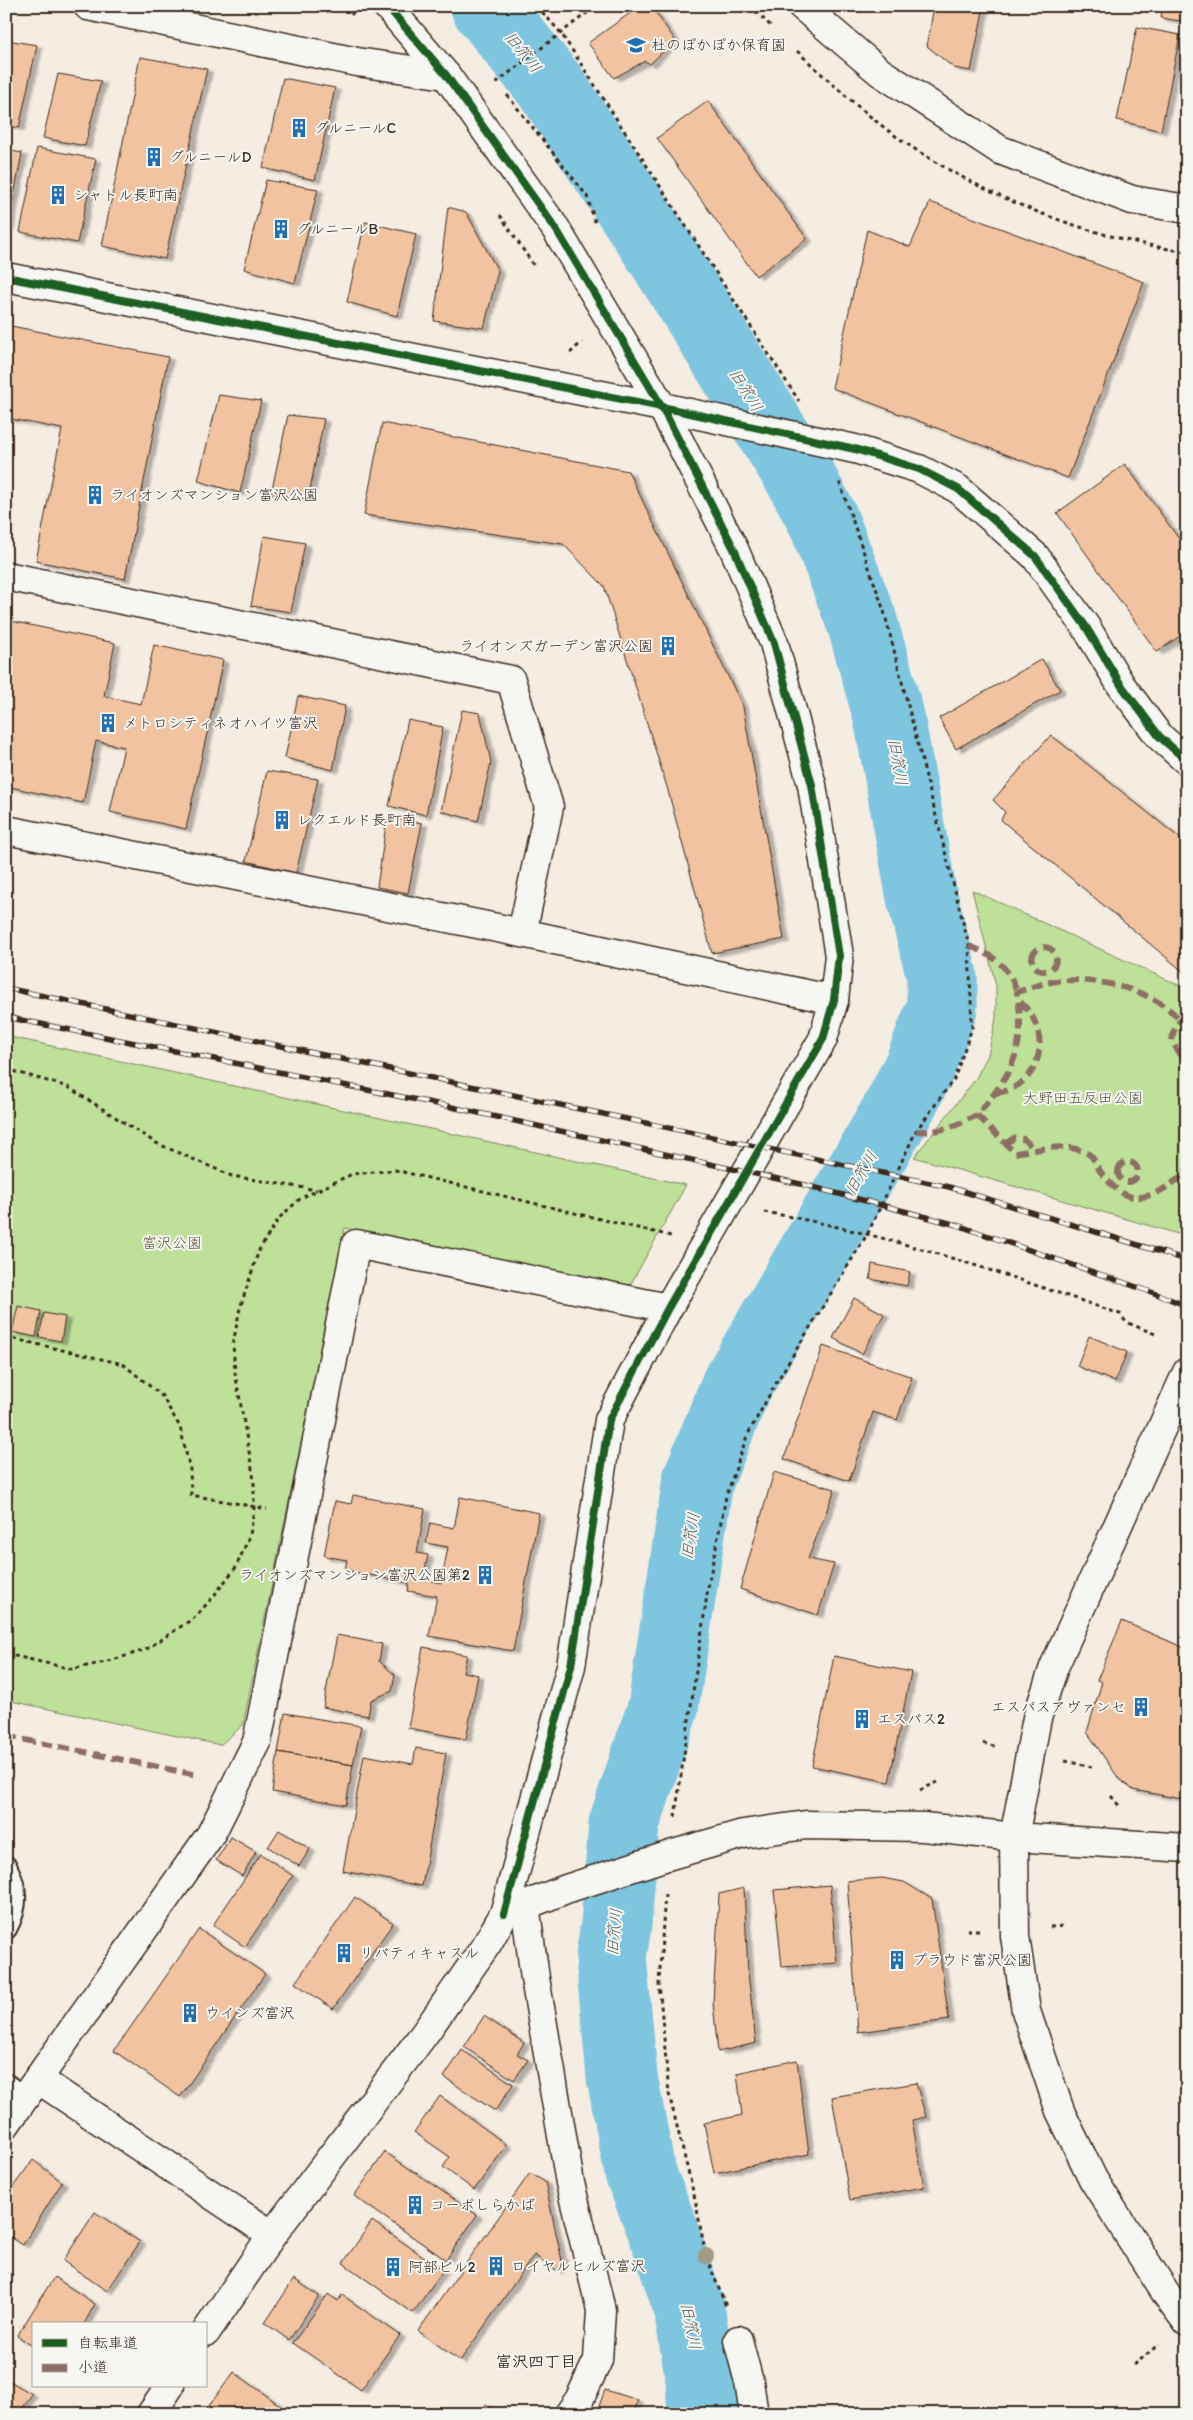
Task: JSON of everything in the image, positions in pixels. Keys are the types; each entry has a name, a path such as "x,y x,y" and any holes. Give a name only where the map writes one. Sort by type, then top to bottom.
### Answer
{"street":[{"path":"88,6 357,62 446,75"},
{"path":"208,2329 272,2235 425,2033 487,1944 515,1910 570,1666 609,1420 668,1308 823,1039 834,1000 839,956 812,785 774,643 734,549 662,407 556,229 446,75 387,6"},
{"path":"802,6 880,72 1000,150 1132,200 1187,209"},
{"path":"6,277 662,407 855,449 920,469 958,489 1035,556 1086,627 1121,685 1159,736 1187,761"},
{"path":"6,576 511,680 549,807 522,934"},
{"path":"6,830 522,934 834,1000"},
{"path":"6,2124 23,2087 211,1834 257,1742 356,1244 668,1308"},
{"path":"1187,1372 1054,1666 1038,1718 1014,1837 1015,1936 1026,2011 1060,2111 1093,2179 1166,2295 1187,2322"},
{"path":"515,1910 566,1889 667,1856 743,1834 806,1825 924,1827 1014,1837 1187,1848"},
{"path":"515,1910 535,1978 570,2182 601,2310 598,2360 579,2400 569,2414"},
{"path":"23,2087 272,2235"},
{"path":"738,2340 754,2414"},
{"path":"151,2414 169,2388"}],"lane":[{"path":"6,1867 14,1881 16,1899 13,1916 6,1928"}],"path":[{"path":"346,6 358,20"},
{"path":"537,6 561,32 803,407"},
{"path":"508,73 596,6"},
{"path":"496,208 540,274"},
{"path":"584,340 588,348"},
{"path":"674,1823 709,1581 726,1497 747,1436 777,1381 868,1233 916,1131 954,1079 972,1028 969,946 884,611 836,471"},
{"path":"6,1069 68,1088 156,1143 232,1176 318,1190"},
{"path":"774,1214 868,1233 1002,1273 1120,1314 1126,1322 1155,1334"},
{"path":"6,1337 123,1364 162,1396 180,1427 190,1469 191,1495 245,1505"},
{"path":"664,1902 659,1983 669,2094 695,2199 706,2256 738,2340"},
{"path":"1134,2365 1160,2343"}],"green space":[{"name":"大野田五反田公園","path":"972,890 1187,989 1187,1225 1178,1234 914,1157 975,1080 988,1055 996,1018 996,986"},
{"name":"富沢公園","path":"6,1036 686,1185 629,1287 345,1228 243,1725 220,1745 6,1700"}],"building":[{"path":"640,6 651,6 675,40 650,64 645,61 614,78 588,43"},
{"path":"934,6 984,6 971,71 954,68 927,46"},
{"path":"1163,6 1187,6 1187,22 1161,18"},
{"path":"1137,27 1180,35 1161,131 1117,120"},
{"path":"6,40 37,45 19,128 6,125"},
{"name":"グルニールD","path":"140,57 207,69 165,259 102,246"},
{"path":"58,74 101,81 85,146 43,138"},
{"name":"グルニールC","path":"283,78 335,88 315,180 263,168"},
{"path":"708,101 807,239 756,276 657,138"},
{"name":"シャトル長町南","path":"37,148 96,159 77,243 20,232"},
{"path":"6,150 22,153 8,227 6,227"},
{"name":"グルニールB","path":"266,180 318,189 295,283 244,269"},
{"path":"930,202 1144,282 1068,478 832,388 867,230 910,247"},
{"path":"448,207 466,212 498,271 484,328 434,321"},
{"path":"365,222 416,234 397,316 347,302"},
{"name":"ライオンズマンション富沢公園","path":"6,325 168,357 125,579 36,561 62,429 6,418"},
{"path":"219,395 261,401 240,493 198,481"},
{"path":"288,415 324,419 308,499 271,494"},
{"name":"ライオンズガーデン富沢公園","path":"382,423 628,471 743,707 784,939 712,953 667,787 604,586 563,544 364,515"},
{"path":"1125,464 1187,550 1187,631 1157,652 1057,513"},
{"path":"264,536 305,543 291,612 251,606"},
{"name":"メトロシティネオハイツ富沢","path":"6,620 115,643 104,696 141,704 154,645 223,660 186,829 110,812 124,747 96,741 83,803 6,786"},
{"path":"1042,659 1060,690 956,749 939,718"},
{"path":"298,696 345,706 333,770 285,758"},
{"path":"462,710 480,713 491,762 478,821 441,811"},
{"path":"408,720 443,727 426,815 389,806"},
{"path":"1051,735 1187,844 1187,971 1185,973 1001,820 1005,812 993,800"},
{"name":"レクエルド長町南","path":"267,771 318,779 296,873 246,861"},
{"path":"387,818 422,823 408,893 377,887"},
{"path":"872,1264 910,1272 907,1286 870,1279"},
{"path":"854,1298 884,1314 862,1354 833,1338"},
{"path":"18,1306 41,1311 36,1337 12,1332"},
{"path":"44,1313 65,1317 61,1341 39,1337"},
{"path":"1089,1336 1127,1352 1115,1382 1077,1366"},
{"path":"823,1346 912,1377 897,1420 873,1412 849,1481 784,1459"},
{"path":"774,1472 835,1489 808,1559 834,1564 818,1615 740,1589"},
{"name":"ライオンズマンション富沢公園第2","path":"353,1495 425,1509 417,1553 428,1555 423,1579 441,1583 448,1547 426,1543 430,1523 454,1528 460,1497 539,1513 513,1651 429,1636 437,1596 408,1591 409,1583 345,1570 347,1560 324,1556 335,1501 351,1504"},
{"name":"エスパスアヴァンセ","path":"1122,1621 1187,1649 1187,1800 1133,1790 1119,1779 1087,1732 1102,1682 1097,1680"},
{"path":"337,1635 382,1644 379,1661 395,1675 392,1691 371,1700 368,1716 323,1707"},
{"path":"423,1647 467,1655 463,1672 478,1675 466,1739 408,1728"},
{"name":"エスパス2","path":"834,1656 911,1672 889,1782 812,1766"},
{"path":"285,1713 361,1726 353,1765 278,1752"},
{"path":"416,1748 446,1753 422,1886 343,1871 364,1755 413,1764"},
{"path":"278,1752 353,1765 346,1805 272,1792"},
{"path":"279,1830 310,1849 299,1866 268,1847"},
{"path":"231,1837 256,1852 242,1876 216,1860"},
{"path":"261,1854 293,1876 245,1947 213,1925"},
{"name":"プラウド富沢公園","path":"882,1878 904,1882 932,1899 949,2020 858,2032 847,1881"},
{"path":"830,1885 837,1963 782,1967 774,1890"},
{"path":"744,1888 748,1973 756,2043 718,2052 713,2003 719,1894"},
{"name":"リバティキャスル","path":"355,1897 393,1923 333,2009 295,1983"},
{"name":"ウインズ富沢","path":"199,1929 265,1974 180,2097 114,2051"},
{"path":"484,2016 524,2043 517,2054 528,2060 514,2080 464,2047"},
{"path":"462,2050 513,2084 495,2111 444,2077"},
{"path":"797,2060 809,2154 714,2173 704,2123 742,2115 737,2073"},
{"path":"916,2083 926,2117 912,2120 924,2187 850,2200 832,2097"},
{"path":"440,2096 507,2145 474,2190 443,2167 450,2157 414,2132"},
{"name":"コーポしらかば","path":"385,2152 477,2215 446,2260 354,2196"},
{"path":"33,2160 62,2182 23,2245 6,2234 6,2196"},
{"name":"ロイヤルヒルズ富沢","path":"530,2173 545,2182 562,2261 558,2271 534,2255 460,2361 418,2331"},
{"path":"95,2212 140,2242 107,2291 63,2261"},
{"name":"阿部ビル2","path":"372,2221 443,2270 413,2313 343,2263"},
{"path":"54,2277 95,2304 85,2322 32,2322 32,2346 17,2336"},
{"path":"294,2279 319,2296 289,2340 265,2323"},
{"path":"328,2294 338,2301 342,2295 400,2335 361,2390 293,2343"},
{"path":"234,2372 292,2414 212,2414 206,2410"},
{"path":"6,2379 32,2394 19,2414 6,2414"},
{"path":"605,2390 638,2400 633,2414 596,2414"},
{"path":"486,2404 501,2414 479,2414"}],"waterway":[{"name":"旧笊川","path":"486,6 552,88 664,258 799,475 823,520 862,622 889,717 922,897 942,976 942,1008 919,1068 899,1108 736,1386 698,1480 663,1708 624,1824 616,1925 611,1957 622,2077 640,2172 663,2230 689,2308 701,2379 703,2414"}],"railway":[{"path":"6,988 949,1187 1187,1260"},
{"path":"6,1017 447,1106 805,1185 957,1225 1187,1306"}],"marked path":[{"path":"969,946 986,953 999,963 1010,976 1017,992"},
{"path":"1044,947 1053,950 1056,959 1053,968 1044,971 1035,968 1032,959 1035,950 1044,947"},
{"path":"1187,1032 1177,1018 1164,1006 1150,997 1115,985 1079,980 1061,981 1017,992 1020,1029 1014,1059 1008,1073 977,1115 1015,1153 1061,1147 1089,1154 1100,1171 1118,1190 1126,1195 1134,1197 1151,1195 1168,1186 1187,1170"},
{"path":"996,1093 1012,1089 1024,1080 1033,1069 1038,1056 1039,1041 1037,1027 1030,1013 1019,1001"},
{"path":"1187,1016 1176,1026 1172,1041 1179,1053 1187,1058"},
{"path":"916,1131 933,1131 948,1128 977,1115"},
{"path":"1005,1144 1014,1138 1024,1139 1035,1150"},
{"path":"1124,1162 1132,1162 1138,1168 1138,1172 1138,1176 1132,1182 1124,1182 1118,1176 1118,1168 1124,1162"},
{"path":"6,1736 197,1775"}],"cycle path":[{"path":"387,6 446,75 556,229 662,407 734,549 774,643 812,785 839,956 834,1000 823,1039 668,1308 609,1420 571,1666 504,1914"},
{"path":"6,277 662,407 855,449 919,469 958,489 1035,556 1086,627 1121,685 1159,736 1187,761"}],"place":[{"name":"杜のぽかぽか保育園","path":"636,45"},
{"name":"グルニールC","path":"299,128"},
{"name":"グルニールD","path":"154,157"},
{"name":"シャトル長町南","path":"58,195"},
{"name":"グルニールB","path":"281,229"},
{"name":"ライオンズマンション富沢公園","path":"95,495"},
{"name":"ライオンズガーデン富沢公園","path":"668,646"},
{"name":"メトロシティネオハイツ富沢","path":"108,723"},
{"name":"レクエルド長町南","path":"282,820"},
{"name":"ライオンズマンション富沢公園第2","path":"485,1575"},
{"name":"エスパスアヴァンセ","path":"1141,1707"},
{"name":"エスパス2","path":"862,1719"},
{"name":"リバティキャスル","path":"344,1953"},
{"name":"プラウド富沢公園","path":"897,1960"},
{"name":"ウインズ富沢","path":"190,2013"},
{"name":"コーポしらかば","path":"415,2205"},
{"name":"ロイヤルヒルズ富沢","path":"496,2266"},
{"name":"阿部ビル2","path":"393,2267"}],"district":[{"name":"富沢四丁目","path":"536,2361"}]}
